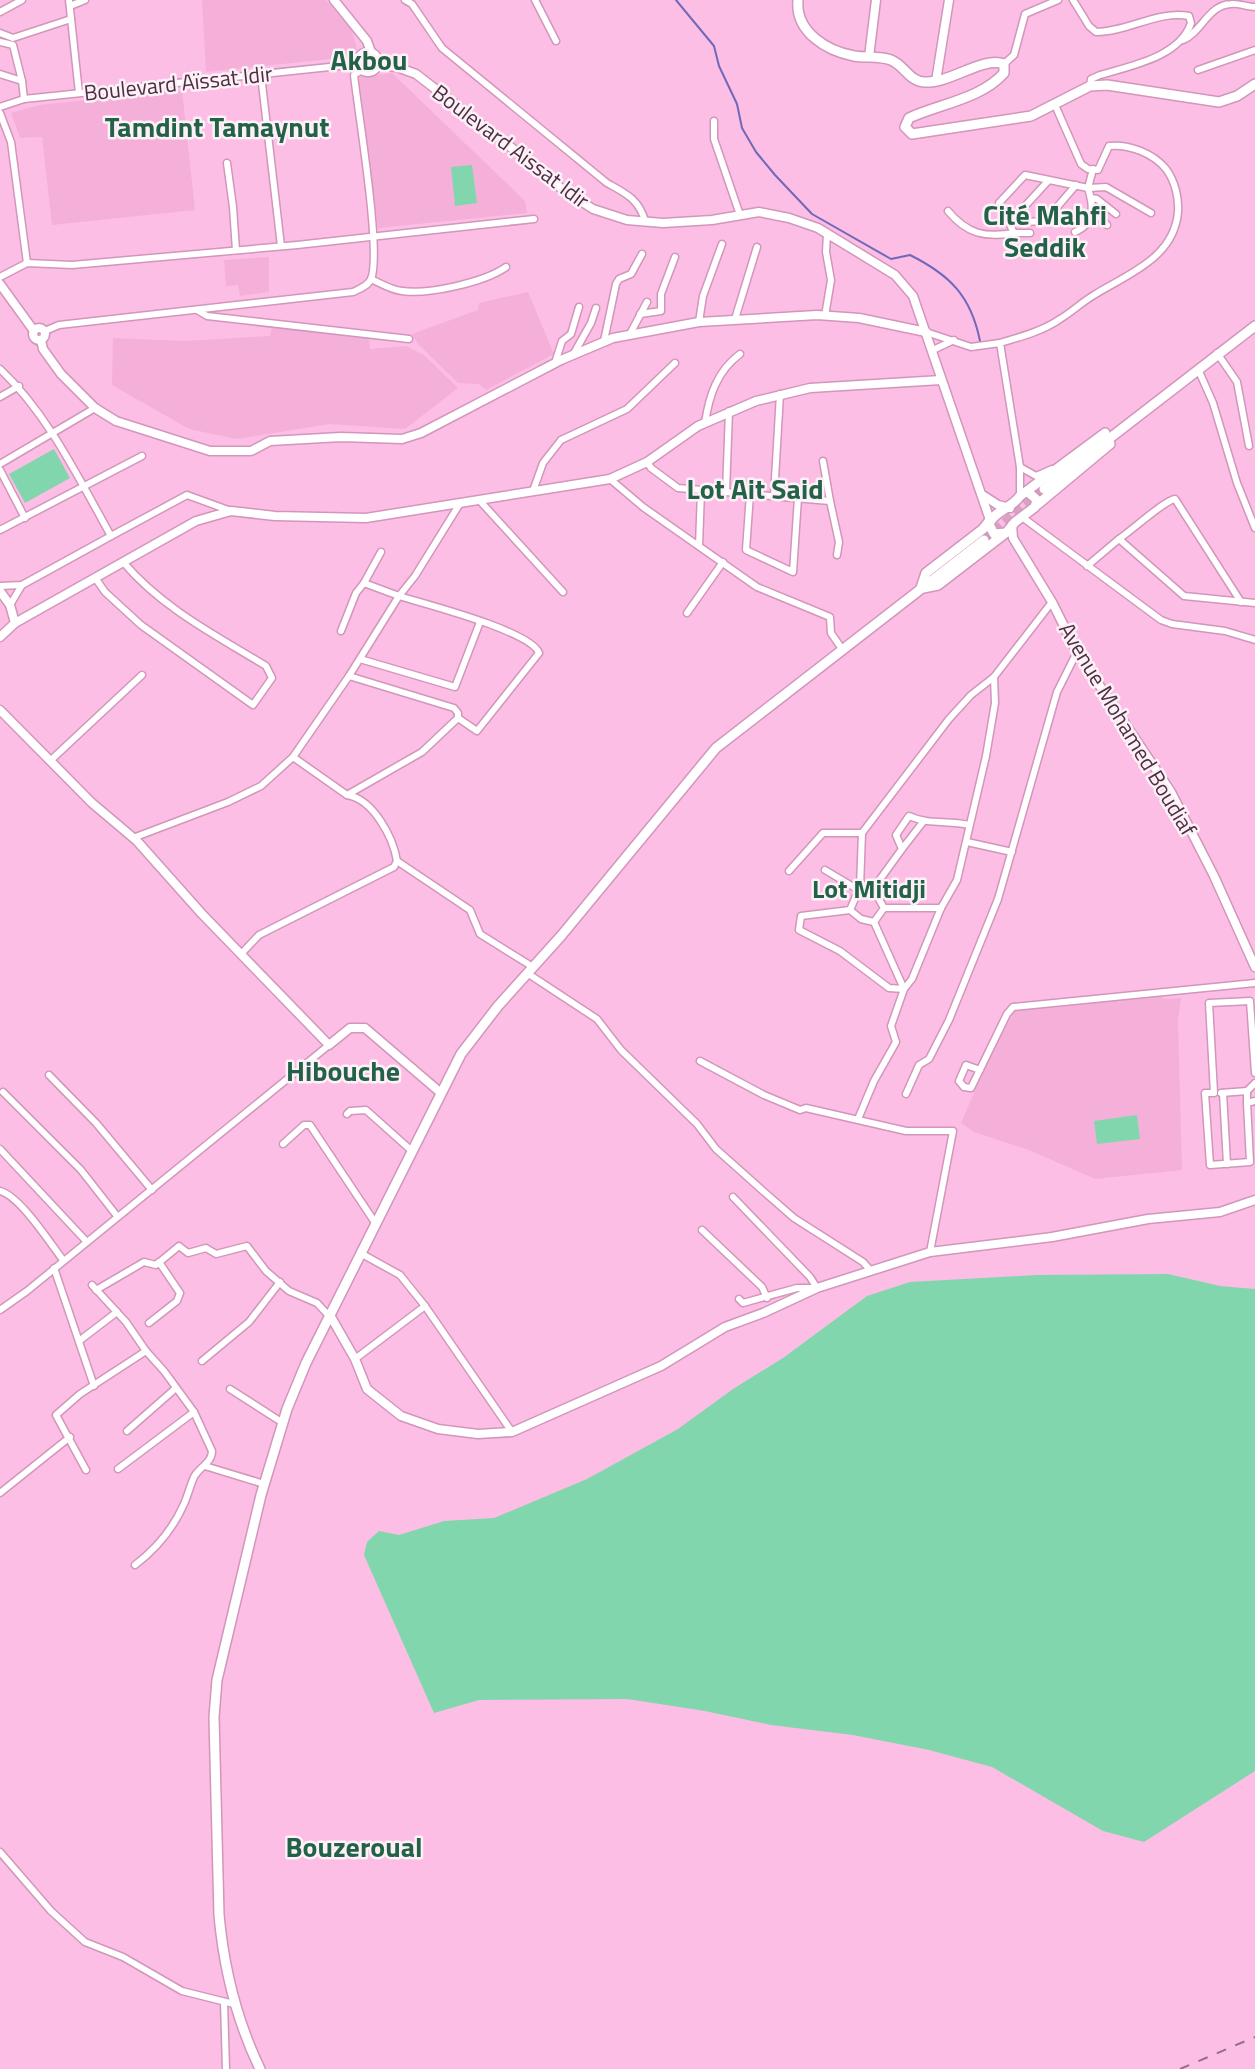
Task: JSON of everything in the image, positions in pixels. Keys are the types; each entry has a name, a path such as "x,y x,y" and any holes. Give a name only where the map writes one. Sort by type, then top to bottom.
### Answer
{"main road":[{"path":"798,0 799,15 804,26 816,40 832,50 894,61 916,80 936,81 990,62 1004,64 1004,73 999,79 958,101 909,118 905,124 907,131 920,135 960,126 1011,121 1031,116 1090,86 1107,84 1219,102 1237,96 1255,84"},
{"path":"1044,489 1197,368 1254,328"},
{"path":"921,589 926,573 983,529 990,520 1010,508 1024,494 1107,431 1124,426"},
{"path":"921,589 938,585 1008,536 1012,525 1115,440 1124,426"},
{"path":"1024,494 1032,493 1038,504"},
{"path":"990,520 992,532 998,536 1008,536"},
{"path":"260,2069 241,2030 222,1950 219,1915 215,1695 264,1484 283,1423 306,1363 461,1054 530,970 716,748 984,540"}],"street":[{"path":"0,12 8,3 22,0"},
{"path":"79,93 70,3 85,0"},
{"path":"334,0 367,41 371,52"},
{"path":"405,0 412,4 442,48 607,183 633,198 641,207 645,221"},
{"path":"535,0 556,41"},
{"path":"868,57 876,0"},
{"path":"936,81 949,0"},
{"path":"1004,64 1014,55 1025,14 1058,0"},
{"path":"1073,0 1085,20 1096,32 1179,14 1189,16 1191,22 1189,31 1181,41"},
{"path":"1090,86 1092,79 1138,63 1191,36 1216,9 1232,4 1255,7"},
{"path":"0,33 13,38 71,19"},
{"path":"0,42 13,45 24,99"},
{"path":"1197,70 1255,50"},
{"path":"360,67 372,72 378,65 377,55 371,52 362,53 360,67 354,75 372,236 371,279"},
{"name":"Boulevard Aissat Idir","path":"378,65 397,67 416,74 562,189 593,209 627,220 645,221 712,220 759,212 789,218 827,234 895,275 914,296 941,380 984,496 990,520"},
{"name":"Boulevard Aïssat Idir","path":"0,107 24,99 360,67"},
{"path":"0,74 22,81"},
{"path":"261,75 281,246"},
{"path":"371,279 353,292 59,325 45,331 41,340 43,348 61,374 95,408 125,425 210,451 250,451 270,441 341,437 402,440 421,433 555,363 604,342 630,334 699,322 825,316 859,318 954,339 971,347 1000,343 1059,320 1089,298 1139,270 1169,242 1177,224 1179,205 1176,189 1160,162 1133,148 1109,146 1104,162 1098,170 1081,164 1055,105"},
{"path":"0,113 11,142 27,262"},
{"path":"714,120 714,139 740,215"},
{"path":"226,163 233,207 236,250"},
{"path":"1075,232 1086,227 1093,215 1088,188 1093,169"},
{"path":"1014,233 999,202 1025,175 1088,188 1106,187 1150,213"},
{"path":"1016,216 1048,181"},
{"path":"1004,214 1016,216 1024,222 1045,220 1076,185"},
{"path":"1091,198 1097,199 1116,214"},
{"path":"1092,209 1107,225"},
{"path":"948,211 969,231 980,235 1030,233"},
{"path":"0,278 27,262 72,265 281,246 534,219"},
{"path":"1086,227 1090,234"},
{"path":"825,316 831,280 826,252 827,234"},
{"path":"699,322 703,296 722,244"},
{"path":"735,319 757,247"},
{"path":"604,342 616,284 619,279 631,274 642,254"},
{"path":"640,314 661,311 661,294 675,256"},
{"path":"371,279 402,291 427,290 476,282 506,267"},
{"path":"0,284 34,331 35,339 41,340"},
{"path":"630,334 647,302"},
{"path":"555,363 562,341 571,334 579,308"},
{"path":"573,355 591,323 596,308"},
{"path":"196,310 207,316 409,339"},
{"path":"34,331 38,328 45,331"},
{"path":"933,350 954,339"},
{"path":"1000,343 1024,494"},
{"path":"1217,353 1237,382 1249,446"},
{"path":"705,423 713,388 731,361 740,354"},
{"path":"533,492 543,462 561,440 627,409 675,363"},
{"path":"1197,368 1213,402 1237,483 1255,528"},
{"path":"0,369 19,386 52,434 111,536"},
{"path":"0,586 22,585 187,495 231,511 274,516 366,518 459,505 609,479 647,462 705,423 729,411 780,394 810,388 941,380"},
{"path":"0,397 19,386"},
{"path":"774,496 780,394"},
{"path":"0,464 95,408"},
{"path":"726,492 729,411"},
{"path":"0,530 142,456"},
{"path":"1020,467 1036,476 1075,456"},
{"path":"823,461 839,542 837,555"},
{"path":"647,462 651,468 678,488 830,501"},
{"path":"0,470 25,518"},
{"path":"609,479 643,507 757,587 830,617 831,633 842,650"},
{"path":"699,546 701,491"},
{"path":"750,494 746,550 793,572 798,498"},
{"path":"984,496 998,506 1010,508"},
{"path":"1087,566 1119,539 1143,523 1165,501 1175,500 1241,602"},
{"path":"480,501 563,591"},
{"path":"1033,524 1038,504"},
{"path":"133,837 228,802 261,786 293,757 349,676 399,596 415,576 459,505"},
{"path":"0,637 15,623 196,521 231,511"},
{"path":"1022,516 1161,620 1172,624 1225,631 1255,640"},
{"name":"Avenue Mohamed Boudiaf","path":"1008,536 1053,602 1077,652 1171,792 1255,967"},
{"path":"1119,539 1184,596 1255,603"},
{"path":"341,631 356,593 381,552"},
{"path":"687,613 723,562"},
{"path":"96,579 105,592 141,625 253,705 272,678 266,666 160,598 143,585 124,563"},
{"path":"364,583 518,635 537,648 539,653 530,668 477,730 458,718"},
{"path":"10,605 22,585"},
{"path":"0,591 10,605 15,623"},
{"path":"850,910 859,888 862,833 949,719 971,694 994,678 1053,602"},
{"path":"360,659 455,687 480,622"},
{"path":"906,1094 919,1065 929,1059 949,1020 998,899 1057,692 1077,652"},
{"path":"51,761 142,675"},
{"path":"349,676 454,708 458,713 458,718"},
{"path":"858,1119 874,1081 896,1042 891,1026 904,989 912,979 941,908 957,880 992,724 995,703 994,678"},
{"path":"0,710 133,837 329,1045"},
{"path":"347,795 422,752 458,718"},
{"path":"241,954 259,935 394,867 397,861 395,848 380,820 354,796 347,795 293,757"},
{"path":"903,849 896,835 909,816 923,822 951,820 969,825"},
{"path":"873,889 923,822"},
{"path":"789,871 823,833 862,833"},
{"path":"967,842 1012,852"},
{"path":"397,861 470,910 480,934 586,1010 621,1050 697,1124 716,1149 794,1218 863,1262 871,1271"},
{"path":"825,870 859,888 873,889"},
{"path":"873,889 884,908"},
{"path":"884,908 941,908"},
{"path":"874,922 884,908"},
{"path":"874,922 861,919 850,910 801,916 799,930 840,951 889,988 904,989"},
{"path":"874,922 904,989"},
{"path":"980,1070 1007,1014 1013,1007 1255,983"},
{"path":"1214,1093 1209,1003 1250,1001 1255,1073"},
{"path":"0,1310 152,1190 350,1028 365,1028 441,1093"},
{"path":"700,1061 764,1095 800,1110 806,1108 912,1131 953,1131 930,1252"},
{"path":"49,1075 96,1123 152,1190"},
{"path":"1247,1092 1205,1093 1210,1165 1250,1162 1247,1092 1255,1083"},
{"path":"3,1092 81,1170 117,1216"},
{"path":"1223,1093 1227,1164"},
{"path":"1247,1103 1255,1101"},
{"path":"347,1114 366,1110 413,1152"},
{"path":"283,1144 304,1125 310,1125 376,1225"},
{"path":"0,1149 86,1241"},
{"path":"0,1191 6,1193 25,1212 63,1260"},
{"path":"733,1197 810,1277 817,1288"},
{"path":"135,1565 152,1552 164,1536 185,1503 194,1479 212,1458 212,1451 194,1412 177,1388 117,1312 94,1287 144,1262 154,1266 179,1246 188,1253 206,1248 216,1254 247,1246 266,1271 295,1295 317,1303 331,1317 373,1397 415,1422 438,1429 478,1434 512,1432 661,1366 725,1327 763,1313 817,1288 930,1252 1052,1237 1148,1219 1220,1212 1255,1200"},
{"path":"702,1230 762,1287 767,1298"},
{"path":"362,1254 400,1275 425,1306 512,1432"},
{"path":"149,1323 177,1300 180,1293 159,1262"},
{"path":"54,1268 94,1386"},
{"path":"202,1361 249,1322 280,1282"},
{"path":"739,1299 743,1303 797,1288 817,1288"},
{"path":"355,1359 425,1306"},
{"path":"79,1341 117,1312"},
{"path":"86,1470 70,1437 57,1422 56,1415 146,1351"},
{"path":"127,1431 177,1388"},
{"path":"230,1389 283,1423"},
{"path":"118,1469 194,1412"},
{"path":"0,1493 70,1437"},
{"path":"205,1466 264,1484"},
{"path":"0,1852 51,1911 85,1942 123,1957 182,1991 234,2004"},
{"path":"224,2002 226,2069"}],"shaded area":[{"path":"202,0 326,0 352,31 357,49 350,57 206,72"},
{"path":"392,73 525,201 527,213 378,228 359,77"},
{"path":"182,90 195,210 52,225 42,137 20,138 11,113 39,105"},
{"path":"269,257 269,292 240,296 238,285 226,286 224,260"},
{"path":"528,292 554,354 486,390 479,384 458,383 418,344 412,334 478,310 479,303"},
{"path":"272,328 369,337 370,349 406,346 424,355 458,388 405,429 330,424 237,439 189,429 112,385 113,338 184,341 270,336"},
{"path":"1161,995 1164,999 1181,998 1178,1020 1182,1170 1095,1179 1029,1150 974,1132 961,1123 991,1054 1015,1010"}],"green space":[{"path":"472,165 477,203 455,206 451,167"},
{"path":"54,449 70,478 25,503 9,474"},
{"path":"1137,1115 1140,1139 1097,1144 1094,1121"},
{"path":"1168,1274 1220,1286 1255,1289 1255,1771 1144,1842 1103,1831 992,1767 929,1750 853,1735 771,1725 705,1711 627,1699 479,1700 434,1713 364,1555 367,1542 379,1531 399,1535 444,1521 494,1518 587,1479 678,1429 733,1389 783,1358 867,1296 910,1282 1037,1275"}],"waterway":[{"path":"676,0 714,46 719,66 737,104 742,128 756,152 775,175 812,214 891,259 910,255 947,279 957,289 971,311 980,341"}],"tunnel":[{"path":"984,540 1044,489"}],"railway":[{"path":"1180,2069 1255,2037"}],"district":[{"name":"Akbou","path":"369,60"},
{"name":"Tamdint Tamaynut","path":"217,127"},
{"name":"Cité Mahfi Seddik","path":"1045,231"},
{"name":"Lot Ait Said","path":"755,489"},
{"name":"Lot Mitidji","path":"869,889"},
{"name":"Hibouche","path":"343,1071"},
{"name":"Bouzeroual","path":"354,1847"}]}
